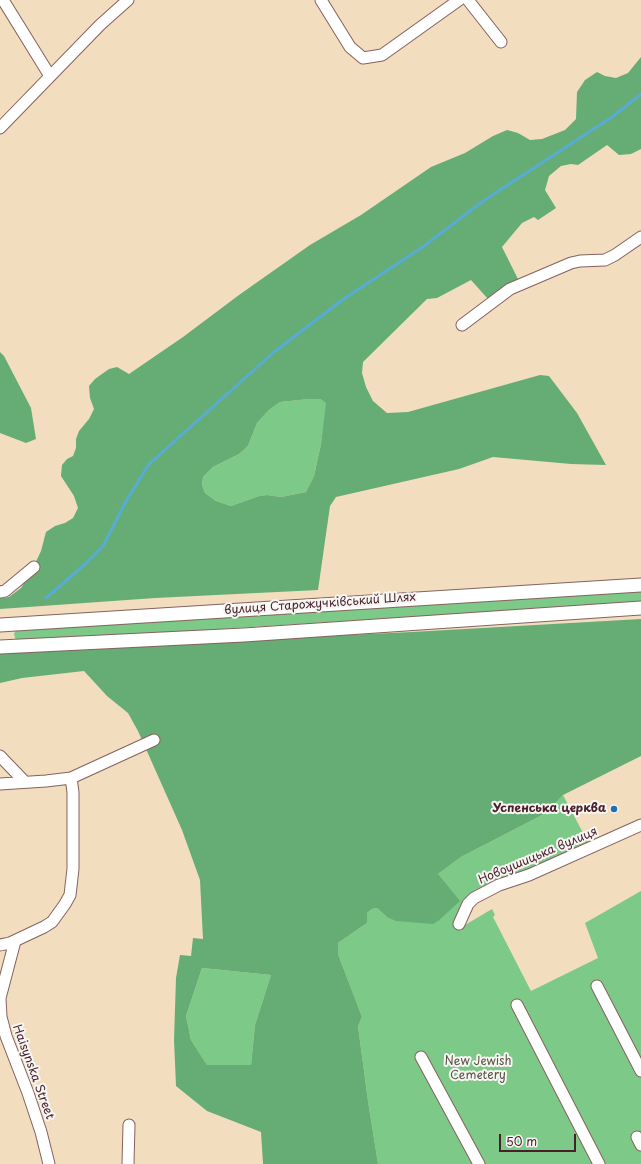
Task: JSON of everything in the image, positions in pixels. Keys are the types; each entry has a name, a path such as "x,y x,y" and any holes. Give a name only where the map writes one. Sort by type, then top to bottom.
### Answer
{"main road":[{"name":"вулиця Старожучківський Шлях","path":"0,625 641,585"},
{"name":"вулиця Старожучківський Шлях","path":"0,647 244,635 641,608"}],"street":[{"path":"3,0 50,76"},
{"path":"0,128 100,25 128,0"},
{"path":"321,0 350,47 363,58 382,55 458,0"},
{"path":"468,0 501,42"},
{"path":"462,325 510,289 571,263 604,260 615,255 641,237"},
{"path":"0,592 5,591 34,567"},
{"path":"0,784 71,778 154,740"},
{"path":"0,756 25,782"},
{"path":"0,945 15,941 38,931 52,922 70,895 73,868 71,778"},
{"name":"Новоушицька вулиця","path":"458,924 468,904 474,898 499,885 529,875 641,825"},
{"name":"Haisynska Street","path":"15,941 0,998 0,1017 28,1092 49,1164"},
{"path":"597,986 641,1071"},
{"path":"517,1005 599,1164"},
{"path":"421,1057 479,1164"},
{"path":"128,1164 130,1125"}],"green space":[{"path":"641,57 641,149 631,154 619,155 607,145 578,165 571,164 561,166 549,176 545,190 556,208 538,220 534,217 522,223 502,247 518,279 488,299 471,280 437,298 427,299 363,362 362,373 366,387 373,401 387,413 408,412 540,375 549,376 577,413 606,465 571,464 493,457 459,469 336,497 330,506 318,590 155,598 0,609 0,598 9,597 21,588 31,572 41,551 46,532 73,518 78,508 74,496 61,476 62,465 67,459 73,456 79,431 89,419 94,409 90,398 89,386 95,379 109,369 117,367 129,374 183,337 310,245 361,215 431,167 465,153 493,136 507,130 518,133 530,140 542,139 565,130 576,119 577,92 585,80 597,72 605,76 616,78 628,73","holes":["320,399 326,403 321,444 314,476 306,492 281,497 267,495 259,496 231,506 216,501 205,493 202,485 203,477 213,467 239,454 248,446 257,423 269,410 280,402"]},
{"path":"0,352 4,356 31,408 36,439 26,443 0,433"},
{"path":"320,399 327,403 321,444 314,476 306,492 281,497 267,495 259,496 231,506 216,501 205,493 202,485 203,477 213,467 239,454 248,446 257,423 269,410 280,402"},
{"path":"641,590 641,602 18,642 14,634 16,630"},
{"path":"641,619 641,756 563,795 546,813 461,857 438,874 460,901 438,921 433,924 396,921 387,917 377,908 372,909 367,913 367,923 338,943 338,954 362,1017 358,1026 378,1164 263,1164 261,1132 207,1111 176,1086 174,1040 176,978 180,955 191,956 193,938 203,939 200,880 182,830 138,731 128,713 107,696 84,671 22,678 0,683 0,651 412,632","holes":["202,968 271,975 255,1025 251,1065 207,1065 191,1040 186,1016"]},
{"name":"New Jewish Cemetery","path":"563,795 590,846 473,896 460,928 492,909 495,915 493,917 531,991 598,958 585,923 641,891 641,1164 378,1164 358,1026 362,1017 338,954 338,943 367,923 367,913 372,909 377,908 387,917 438,874 461,857 546,813"},
{"path":"202,968 271,975 255,1025 251,1065 207,1065 191,1040 186,1016"}],"waterway":[{"path":"46,598 84,565 103,546 126,501 149,464 274,352 342,300 424,246 483,201 612,117 641,94"}],"place":[{"name":"Успенська церква","path":"614,809"}]}
